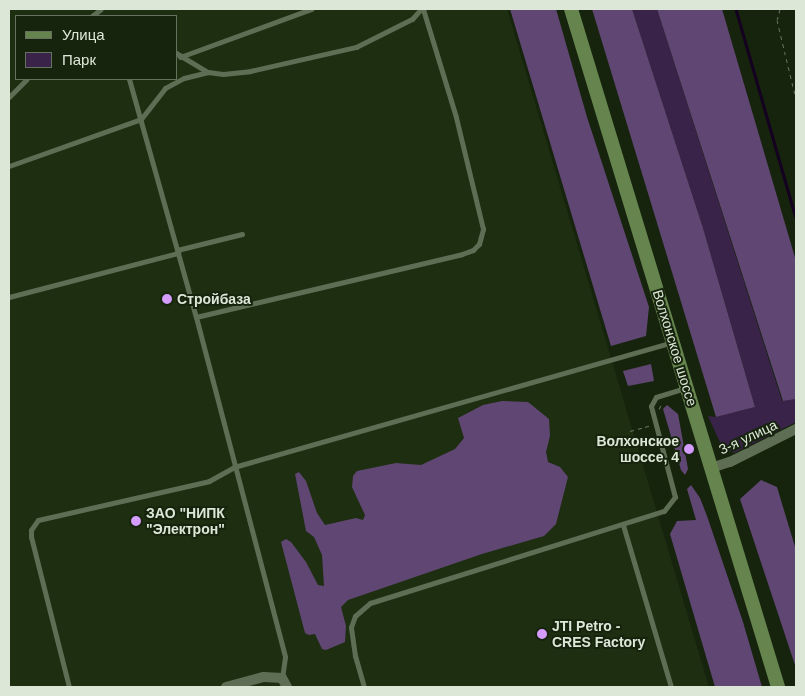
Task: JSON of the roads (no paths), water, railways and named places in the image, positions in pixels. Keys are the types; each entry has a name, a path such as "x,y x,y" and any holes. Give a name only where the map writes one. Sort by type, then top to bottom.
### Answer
{"main road":[{"name":"Волхонское шоссе","path":"571,9 778,687"}],"street":[{"name":"3-я улица","path":"711,468 730,462 796,429"},
{"path":"226,687 264,677 285,683"}],"lane":[{"path":"178,55 311,9"},
{"path":"9,166 141,119 165,88 184,78 208,72 223,74 250,71 356,47 412,19 422,9 460,136 483,229 480,244 473,250 462,254 196,317"},
{"path":"178,55 208,72"},
{"path":"9,97 26,80"},
{"path":"129,80 196,317 285,656 285,683"},
{"path":"9,298 242,234"},
{"path":"69,687 31,537 30,530 38,520 208,481 234,467 673,342"},
{"path":"364,687 355,656 351,627 355,616 370,603 623,526 664,511 675,497 651,406 656,397 687,388"},
{"path":"623,526 671,687"}],"waterway":[{"path":"736,9 796,218"}],"place":[{"name":"Стройбаза","path":"167,299"},
{"name":"Волхонское шоссе, 4","path":"689,449"},
{"name":"ЗАО \"НИПК \"Электрон\"","path":"136,521"},
{"name":"JTI Petro - CRES Factory","path":"542,634"}]}
